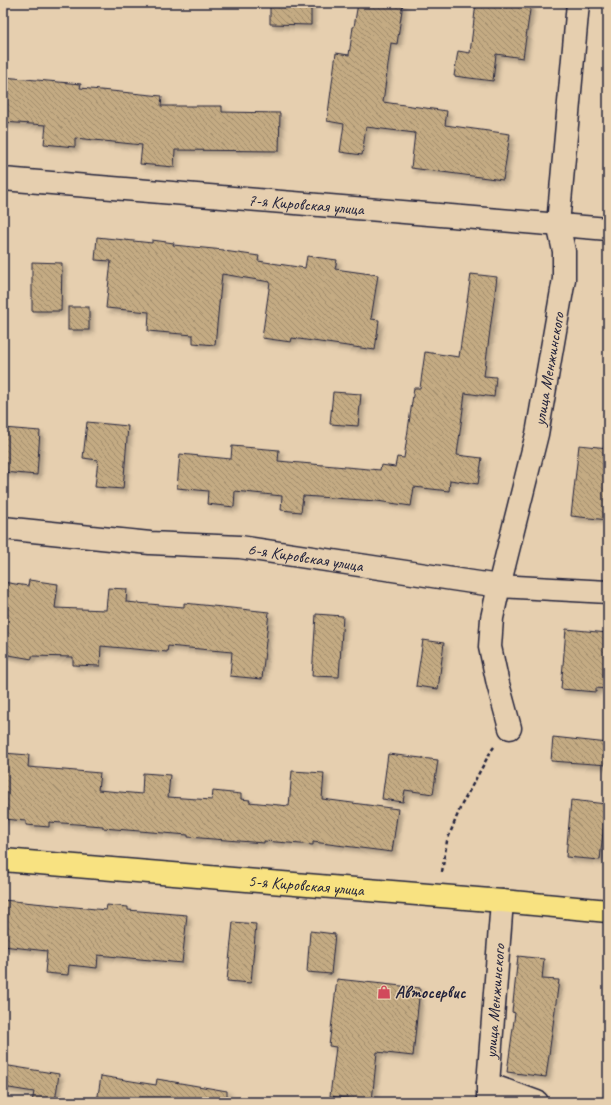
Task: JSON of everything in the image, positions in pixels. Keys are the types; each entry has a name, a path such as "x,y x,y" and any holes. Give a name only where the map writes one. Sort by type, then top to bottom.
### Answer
{"main road":[{"name":"5-я Кировская улица","path":"3,860 608,911"}],"street":[{"name":"улица Менжинского","path":"510,728 490,647 492,618 537,434 564,279 564,251 558,224 578,3"},
{"name":"7-я Кировская улица","path":"3,179 608,229"},
{"name":"6-я Кировская улица","path":"3,528 150,542 240,547 499,586 608,592"},
{"name":"улица Менжинского","path":"488,1093 502,901"},
{"path":"488,1093 537,1102"}],"path":[{"path":"439,896 447,841 458,813 491,751 510,728"}],"building":[{"path":"270,3 311,3 311,25 270,24"},
{"path":"358,3 403,3 397,44 391,43 383,102 447,111 445,125 510,134 503,180 411,168 415,133 366,127 362,155 340,152 344,124 327,121 336,53 349,55"},
{"path":"476,3 531,3 523,58 496,54 493,81 454,76 458,51 470,53"},
{"path":"3,77 81,84 80,88 162,96 161,106 222,106 222,112 280,113 279,151 175,150 174,167 140,164 142,145 75,138 75,147 44,144 46,125 3,122"},
{"path":"97,237 152,243 152,240 174,243 173,245 224,250 259,256 258,261 305,268 307,256 337,260 335,269 378,275 371,319 379,320 375,350 292,338 291,342 262,338 270,282 222,274 215,345 193,343 193,335 148,331 149,312 106,308 111,261 95,260"},
{"path":"32,262 62,263 61,311 32,311"},
{"path":"471,274 497,277 484,376 496,377 494,397 465,393 457,455 482,458 478,484 450,480 449,491 414,487 411,506 377,501 303,496 301,512 281,510 282,496 235,491 234,507 207,504 208,491 177,488 180,454 231,459 232,446 279,450 278,461 380,470 381,465 395,467 397,457 404,458 414,388 420,388 425,352 459,357"},
{"path":"68,307 89,307 89,330 68,330"},
{"path":"333,392 361,394 358,426 330,424"},
{"path":"87,422 128,426 123,489 95,487 98,460 83,458"},
{"path":"3,428 40,431 37,475 3,472"},
{"path":"579,445 608,448 608,520 571,516"},
{"path":"29,580 58,584 55,608 106,610 108,588 127,589 126,602 184,607 184,603 269,612 262,679 230,676 232,652 168,646 167,652 101,646 100,666 73,665 73,657 32,656 32,659 3,654 3,582 28,586"},
{"path":"316,614 343,616 339,677 312,676"},
{"path":"566,629 608,633 608,689 596,688 596,692 561,689"},
{"path":"423,640 444,643 438,689 416,686"},
{"path":"553,737 608,743 608,765 551,761"},
{"path":"3,753 29,755 28,767 100,773 98,790 142,794 143,773 170,775 168,797 212,800 213,791 241,794 241,799 250,800 249,802 289,806 292,771 324,773 322,799 398,809 392,852 313,842 313,845 264,841 264,843 188,837 188,835 49,822 49,827 26,825 26,821 3,819"},
{"path":"388,754 438,760 433,794 405,790 403,802 382,799"},
{"path":"571,800 606,804 600,860 566,857"},
{"path":"3,900 106,910 107,905 128,907 128,910 187,915 182,963 98,955 97,968 69,965 68,975 45,973 47,951 3,946"},
{"path":"233,922 256,924 251,983 227,981"},
{"path":"310,931 335,934 331,974 307,972"},
{"path":"518,956 544,959 542,979 559,980 546,1077 507,1072 515,1013 512,1012"},
{"path":"337,979 420,988 413,1056 377,1052 372,1101 330,1096 336,1047 329,1046"},
{"path":"3,1065 59,1074 55,1102 32,1102 34,1092 3,1087"},
{"path":"101,1076 156,1085 157,1079 227,1091 227,1102 97,1102"}],"place":[{"name":"Автосервис","path":"384,992"}]}
